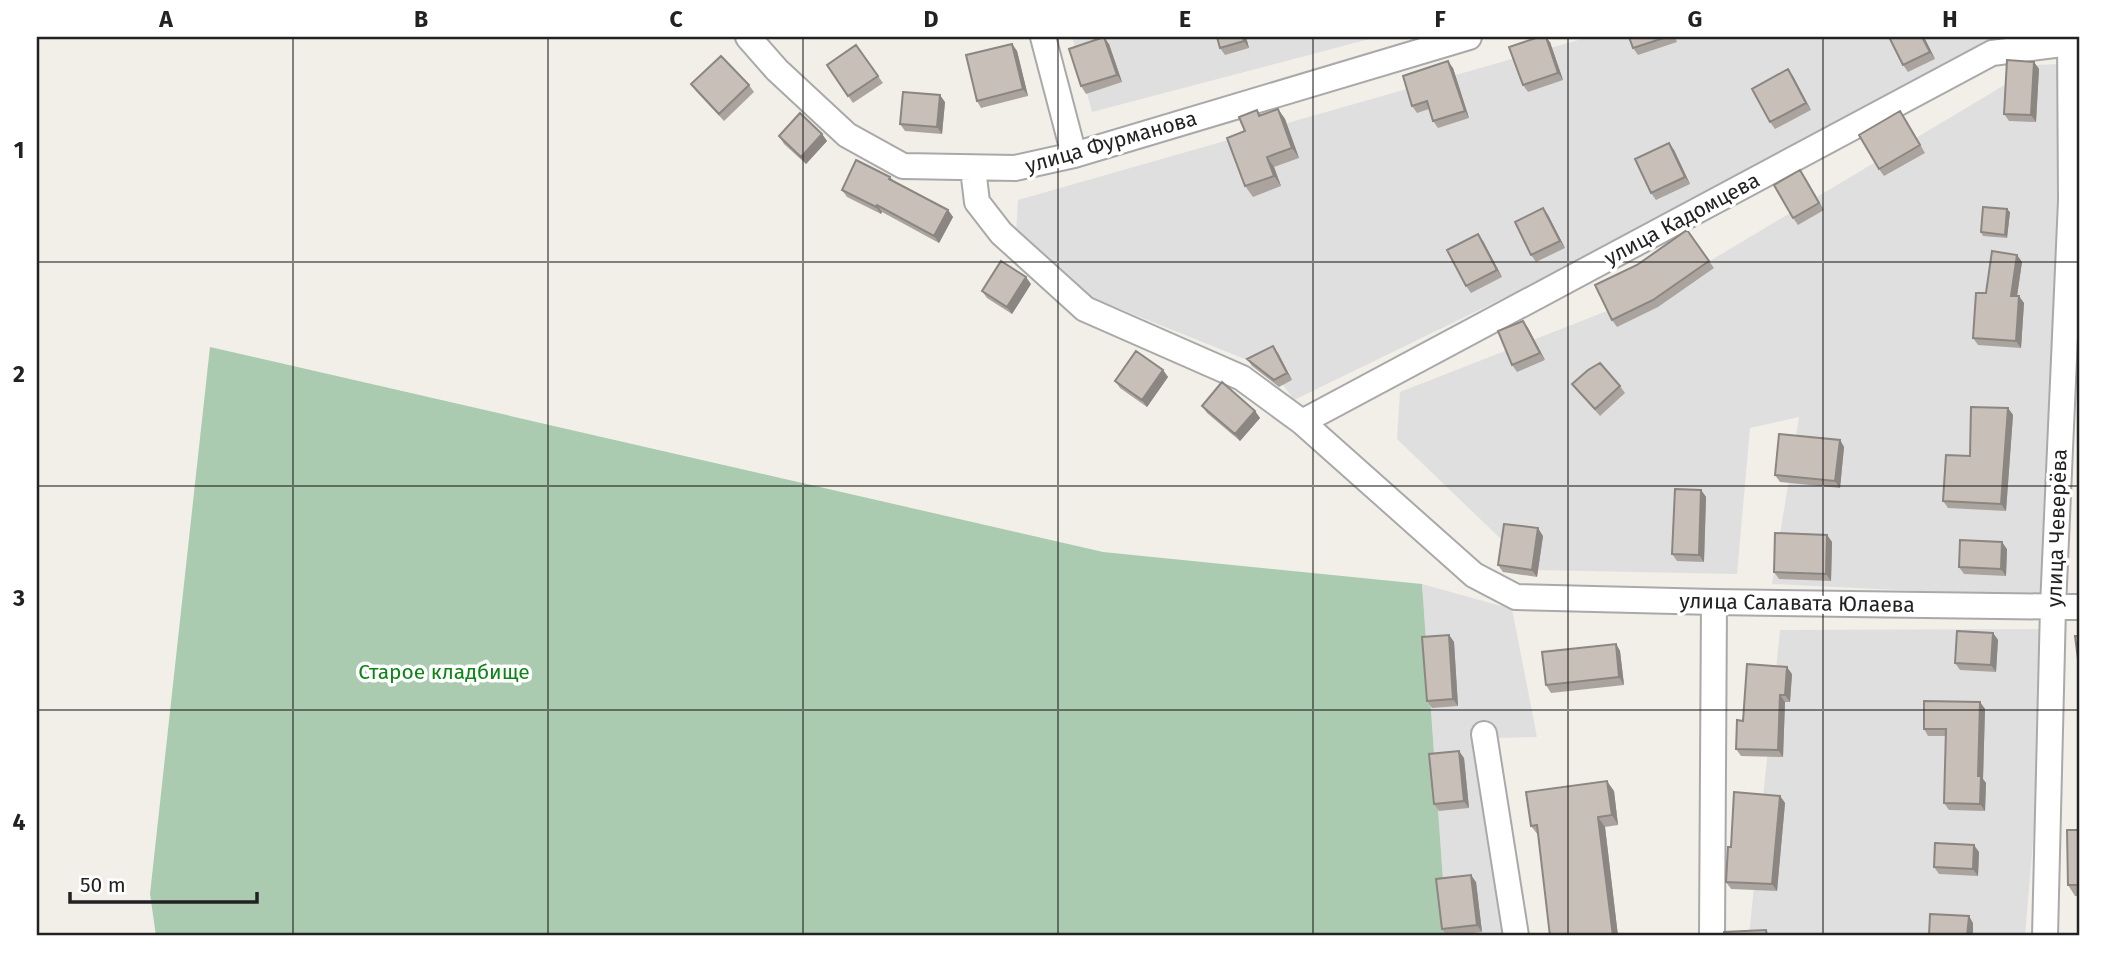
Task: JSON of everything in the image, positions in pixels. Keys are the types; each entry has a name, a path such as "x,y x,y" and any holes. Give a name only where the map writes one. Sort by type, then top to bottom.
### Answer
{"street":[{"name":"улица Фурманова","path":"748,37 777,69 847,135 903,166 973,169 1015,168 1074,155 1469,37"},
{"path":"1043,37 1074,155"},
{"name":"улица Чеверёва","path":"2045,936 2053,607 2075,200 2070,40"},
{"name":"улица Кадомцева","path":"1302,422 1992,53 2070,40"},
{"path":"973,169 977,202 1001,233 1085,309 1242,378 1302,422"},
{"name":"улица Салавата Юлаева","path":"1302,422 1474,575 1516,597 2079,607"},
{"path":"1713,936 1714,602"},
{"path":"1484,734 1516,936"}],"shaded area":[{"path":"1072,37 1377,37 1092,112"},
{"path":"1589,37 2041,37 1294,400 1272,370 1093,298 1016,233 1018,200"},
{"path":"2078,63 2047,597 1772,584 1799,417 1750,428 1737,574 1533,570 1397,439 1400,392 1663,289 2038,65"},
{"path":"1422,584 1512,609 1537,737 1497,738 1522,936 1447,936"},
{"path":"2051,629 2025,936 1749,936 1780,630"}],"green space":[{"name":"Старое кладбище","path":"210,347 1103,552 1422,584 1447,936 156,936 150,894"}],"building":[{"path":"1104,37 1117,75 1081,86 1069,49"},
{"path":"1217,37 1243,37 1244,41 1220,48"},
{"path":"1546,37 1558,73 1523,85 1509,47"},
{"path":"1629,37 1667,37 1633,48"},
{"path":"1889,37 1922,37 1930,52 1903,65"},
{"path":"1012,44 1023,89 977,101 966,55"},
{"path":"856,45 878,76 848,96 827,65"},
{"path":"721,56 749,85 719,114 691,84"},
{"path":"2007,60 2034,62 2031,115 2004,114"},
{"path":"1448,61 1465,111 1433,121 1427,101 1412,106 1403,76"},
{"path":"1788,69 1806,103 1770,122 1752,89"},
{"path":"903,92 940,95 937,127 900,124"},
{"path":"1278,109 1292,148 1267,157 1274,176 1245,186 1227,138 1245,131 1239,117 1257,110 1259,116"},
{"path":"1900,111 1920,145 1879,169 1859,135"},
{"path":"800,113 822,134 801,157 779,136"},
{"path":"1669,143 1685,177 1651,193 1635,159"},
{"path":"856,160 948,210 934,236 877,205 876,207 842,190"},
{"path":"1800,170 1819,203 1793,218 1774,185"},
{"path":"1983,207 2007,209 2005,235 1981,232"},
{"path":"1543,208 1560,241 1531,255 1515,222"},
{"path":"1687,230 1709,261 1653,300 1612,320 1595,285 1637,265"},
{"path":"1478,234 1497,270 1466,286 1447,250"},
{"path":"1992,251 2017,255 2011,296 2019,296 2016,341 1973,338 1976,293 1986,293"},
{"path":"1001,261 1026,277 1007,307 982,291"},
{"path":"1523,321 1540,353 1512,365 1498,331"},
{"path":"1273,346 1287,373 1274,380 1247,359"},
{"path":"1136,351 1163,370 1142,400 1115,381"},
{"path":"1600,363 1620,386 1595,409 1572,384"},
{"path":"1222,382 1255,411 1235,434 1202,406"},
{"path":"1971,407 2008,408 2001,504 1943,501 1946,455 1970,456"},
{"path":"1779,434 1840,440 1835,481 1775,475"},
{"path":"1675,489 1701,490 1699,555 1672,554"},
{"path":"1504,524 1538,528 1532,570 1498,565"},
{"path":"1775,533 1827,535 1826,574 1774,572"},
{"path":"1960,540 2002,542 2001,569 1959,567"},
{"path":"1957,631 1993,633 1991,665 1955,663"},
{"path":"1449,635 1453,699 1427,701 1422,637"},
{"path":"2075,636 2079,636 2078,659"},
{"path":"1616,644 1619,677 1546,685 1542,652"},
{"path":"1747,664 1787,667 1785,695 1780,695 1778,750 1736,749 1737,720 1743,721"},
{"path":"1924,701 1980,702 1980,804 1944,803 1946,729 1924,729"},
{"path":"1459,751 1464,801 1434,804 1429,754"},
{"path":"1607,781 1612,815 1598,817 1613,936 1550,936 1537,825 1531,826 1526,792"},
{"path":"1734,792 1780,796 1772,884 1726,882"},
{"path":"2067,830 2079,830 2079,885 2068,885"},
{"path":"1935,843 1974,845 1973,869 1934,867"},
{"path":"1471,875 1477,925 1442,929 1436,879"},
{"path":"1930,914 1969,916 1967,936 1929,936"},
{"path":"1766,930 1767,936 1724,936 1724,932"}]}
